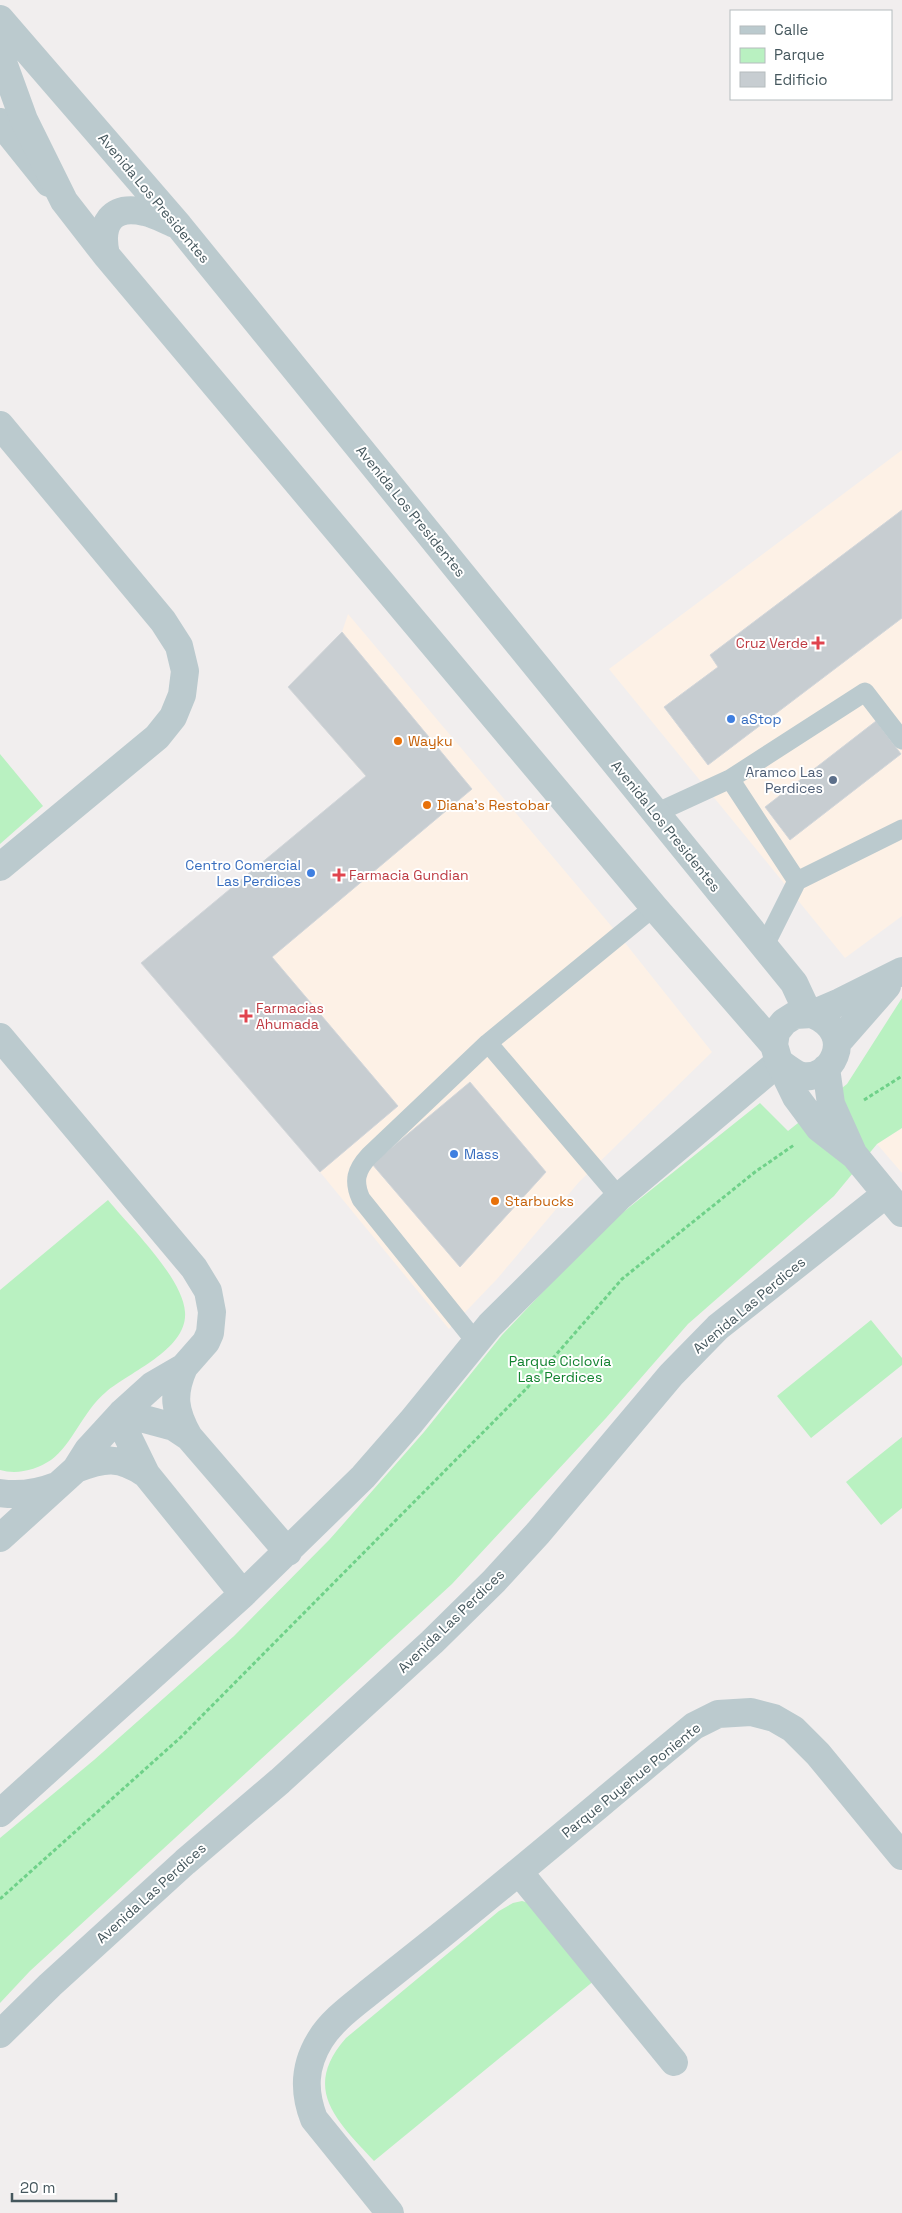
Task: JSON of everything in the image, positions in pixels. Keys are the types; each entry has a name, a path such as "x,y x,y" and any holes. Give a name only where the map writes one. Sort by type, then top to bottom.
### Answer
{"street":[{"name":"Avenida Los Presidentes","path":"0,19 179,226 794,983 810,1013"},
{"path":"0,54 24,120 64,201"},
{"path":"0,122 106,255 777,1054 800,1075 814,1074 826,1068 834,1058 837,1043 834,1030 824,1019 810,1013"},
{"path":"106,255 103,240 105,228 110,217 119,212 132,210 146,212 179,226"},
{"path":"0,425 163,621 179,646 183,658 185,682 178,708 157,737 0,867"},
{"path":"894,1203 828,1123 796,1097 777,1054 776,1032 784,1022 795,1015 810,1013 899,973"},
{"path":"837,1043 899,973"},
{"path":"0,1037 202,1279 208,1291 212,1312 210,1333 200,1350 184,1367 153,1385 122,1413 88,1450 67,1477 0,1538"},
{"path":"0,1813 288,1552 363,1477 411,1422 490,1325 619,1198 777,1054"},
{"path":"826,1068 828,1123"},
{"name":"Avenida Las Perdices","path":"0,2034 90,1948 185,1862 287,1774 480,1595 538,1533 671,1375 718,1327 894,1203"},
{"path":"184,1367 177,1383 176,1395 180,1421 189,1437 288,1552"},
{"path":"122,1413 174,1427 189,1437"},
{"path":"122,1413 126,1433 146,1474 243,1594"},
{"path":"0,1493 40,1492 98,1461 124,1462 146,1474"},
{"name":"Parque Puyehue Poniente","path":"390,2213 314,2119 307,2102 305,2089 312,2057 320,2039 351,2008 519,1872 694,1726 718,1714 750,1712 774,1718 793,1729 818,1754 902,1856"},
{"path":"519,1872 674,2062"}],"lane":[{"path":"656,813 730,780 865,692 902,740"},
{"path":"730,780 798,881"},
{"path":"764,947 798,881 902,829"},
{"path":"476,1342 361,1199 356,1184 359,1166 488,1043 654,907"},
{"path":"488,1043 619,1198"}],"path":[{"path":"0,1899 181,1737 527,1388 622,1279 755,1172 902,1076"}],"shaded area":[{"name":"Aramco Las Perdices","path":"902,450 902,916 845,958 609,669"},
{"name":"Centro Comercial Las Perdices","path":"348,614 618,934 712,1052 579,1182 497,1279 449,1329 320,1172 141,963 366,777 288,687 342,632"},
{"path":"902,1128 902,1173 877,1144"}],"green space":[{"path":"0,754 43,806 0,844"},
{"name":"Parque Ciclovía Las Perdices","path":"902,998 902,1128 877,1144 834,1196 688,1324 606,1418 452,1584 30,1971 0,2003 0,1838 94,1760 234,1636 330,1539 424,1432 502,1335 602,1229 760,1103 788,1131 847,1084"},
{"path":"108,1200 154,1253 175,1284 182,1299 185,1312 183,1325 177,1337 168,1348 106,1392 98,1400 65,1446 51,1460 26,1471 0,1470 0,1290"},
{"path":"871,1320 902,1358 902,1365 811,1438 777,1396"},
{"path":"902,1437 902,1508 881,1525 846,1482"},
{"path":"522,1901 529,1903 595,1980 374,2161 348,2132 329,2104 325,2089 326,2073 333,2056 346,2038 499,1911 513,1903"}],"building":[{"path":"902,510 902,618 708,765 664,707 718,667 710,655"},
{"name":"Centro Comercial Las Perdices","path":"342,632 472,789 272,957 398,1106 320,1172 141,963 366,776 288,687"},
{"name":"Aramco Las Perdices","path":"876,721 901,754 790,840 765,807"},
{"path":"470,1082 546,1172 460,1267 372,1164"}],"place":[{"name":"Cruz Verde","path":"818,643"},
{"name":"aStop","path":"731,719"},
{"name":"Wayku","path":"398,741"},
{"name":"Aramco Las Perdices","path":"833,780"},
{"name":"Diana’s Restobar","path":"427,805"},
{"name":"Centro Comercial Las Perdices","path":"311,873"},
{"name":"Farmacia Gundian","path":"339,875"},
{"name":"Farmacias Ahumada","path":"246,1016"},
{"name":"Mass","path":"454,1154"},
{"name":"Starbucks","path":"495,1201"}]}
